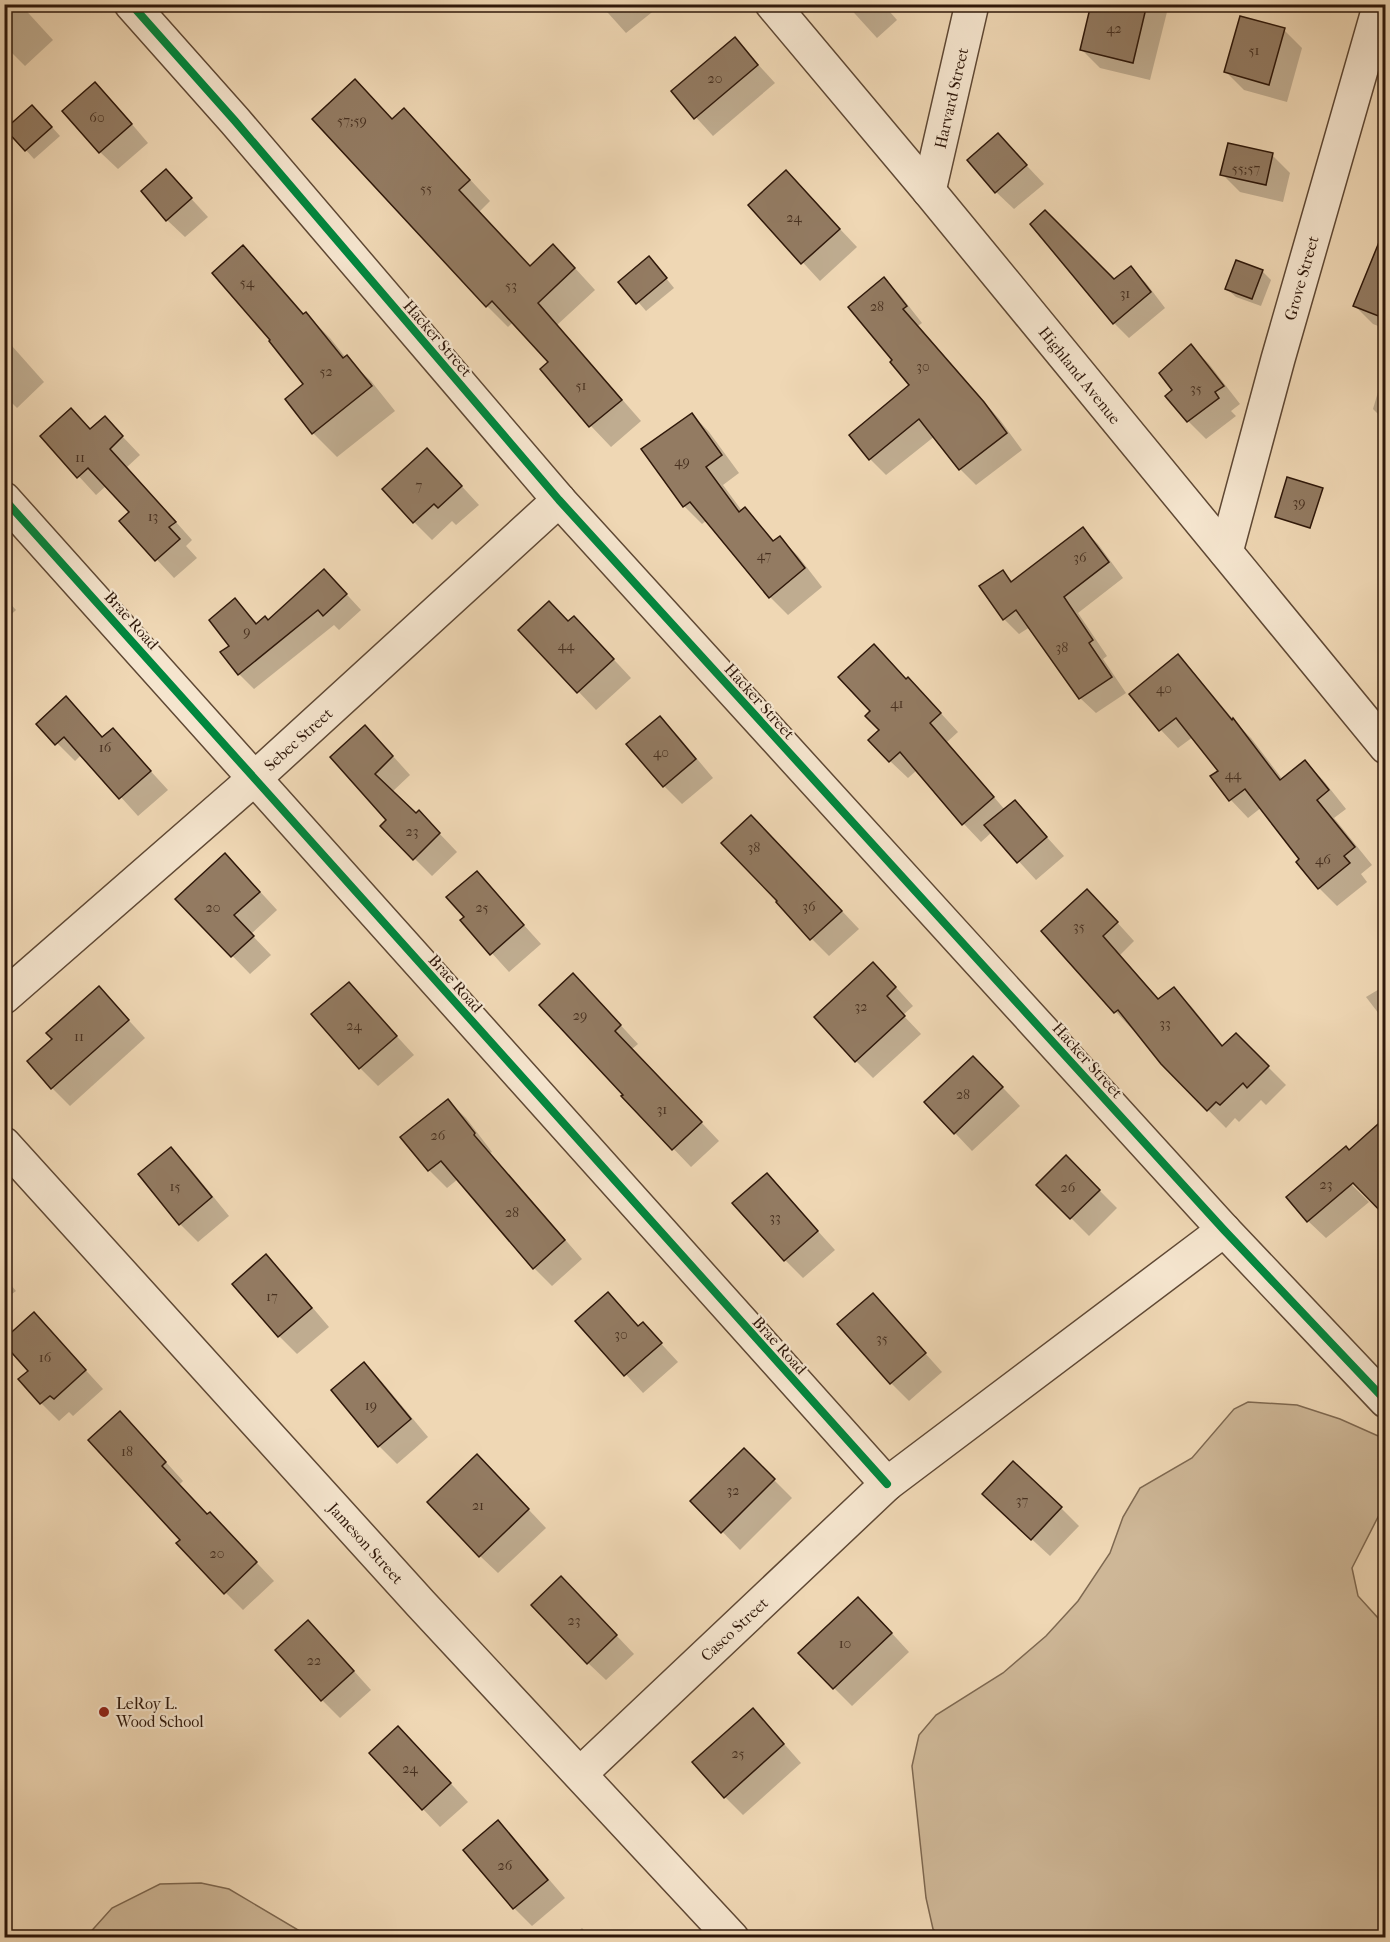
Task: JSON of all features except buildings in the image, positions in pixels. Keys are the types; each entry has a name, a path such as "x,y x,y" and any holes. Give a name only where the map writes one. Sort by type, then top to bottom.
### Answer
{"street":[{"name":"Hacker Street","path":"131,4 235,121 559,500 1224,1230 1386,1401"},
{"name":"Highland Avenue","path":"772,4 929,191 1386,747"},
{"name":"Harvard Street","path":"929,191 972,4"},
{"name":"Grove Street","path":"1226,552 1278,359 1380,4"},
{"name":"Brae Road","path":"4,499 887,1484"},
{"name":"Sebec Street","path":"4,997 255,778 559,500"},
{"name":"Jameson Street","path":"4,1143 421,1604 732,1938"},
{"name":"Casco Street","path":"580,1774 887,1484 1224,1230"}],"shaded area":[{"path":"1248,1402 1297,1405 1340,1419 1385,1439 1385,1511 1378,1517 1352,1568 1358,1596 1378,1618 1385,1641 1385,1937 942,1937 933,1929 926,1898 912,1766 919,1735 936,1715 1003,1673 1046,1636 1078,1601 1110,1553 1123,1517 1140,1488 1192,1458 1234,1409"},
{"path":"201,1883 229,1889 310,1937 86,1937 112,1908 160,1884"}],"cycle path":[{"path":"131,4 235,121 559,500 1224,1230 1386,1401"},
{"path":"4,499 887,1484"}],"place":[{"name":"LeRoy L. Wood School","path":"104,1712"}]}
